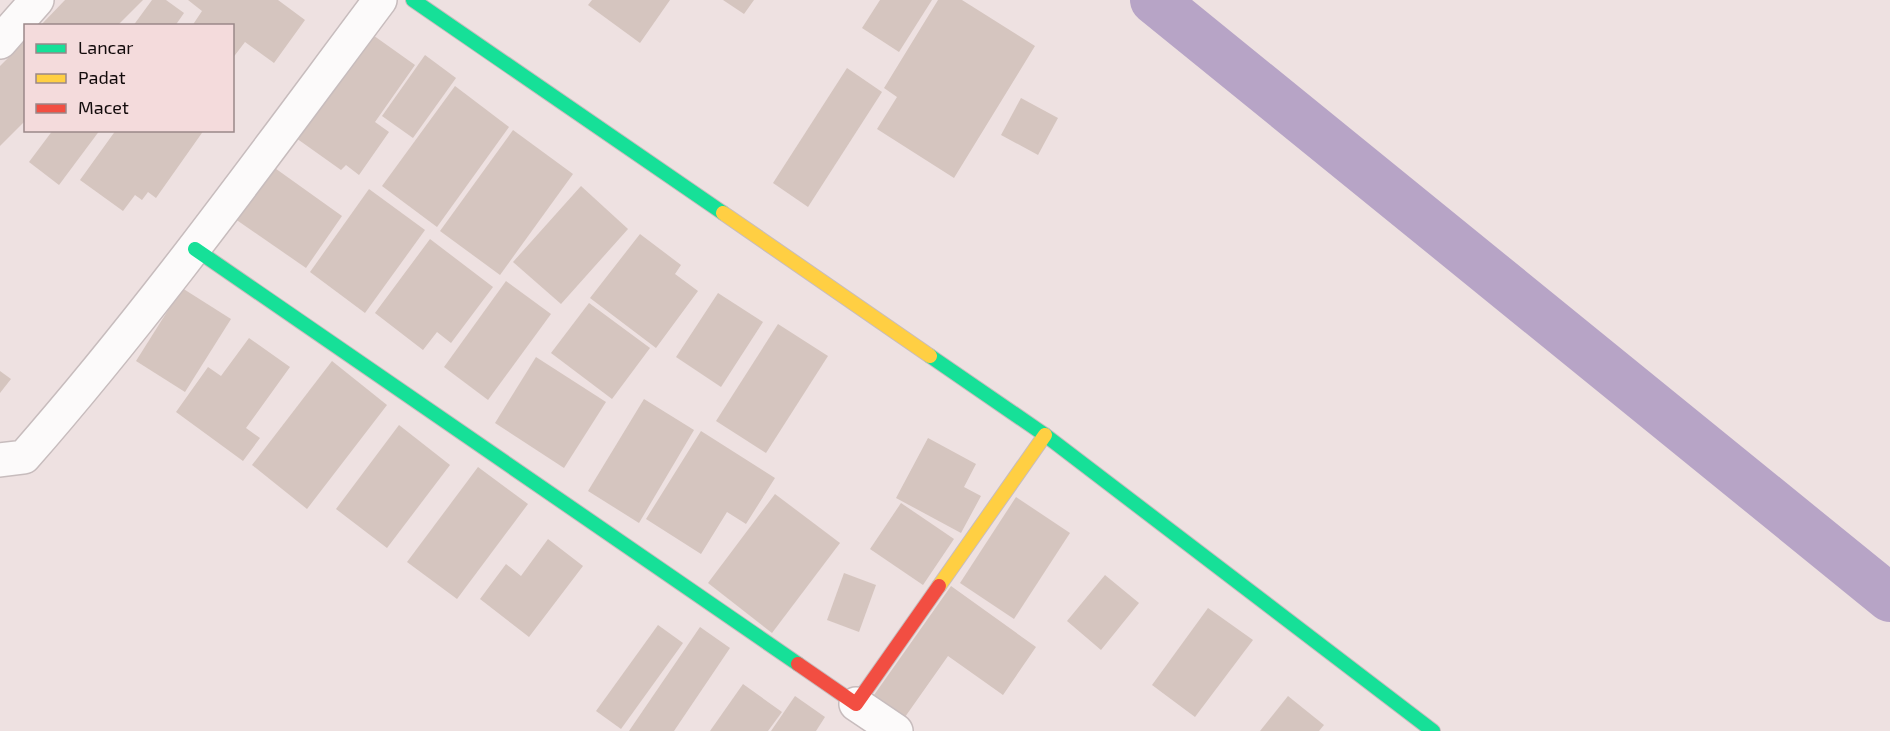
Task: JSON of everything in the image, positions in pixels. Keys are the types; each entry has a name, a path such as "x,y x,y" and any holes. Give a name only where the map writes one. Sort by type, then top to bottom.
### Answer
{"street":[{"path":"0,42 37,0"},
{"path":"0,460 24,457 83,389 195,249 380,0"},
{"path":"413,0 1045,435 1433,731"},
{"path":"195,249 897,731"},
{"path":"855,704 1045,435"}],"building":[{"path":"65,0 143,0 119,24 42,24"},
{"path":"152,0 166,0 184,13 176,24 134,24"},
{"path":"188,0 278,0 305,20 274,63 245,42 234,56 234,24 193,24 202,11"},
{"path":"592,0 670,0 640,43 588,5"},
{"path":"723,0 754,0 744,14"},
{"path":"880,0 932,0 899,52 862,28"},
{"path":"938,0 962,0 1035,46 954,178 877,129 897,97 884,88"},
{"path":"370,33 415,65 375,122 389,132 359,175 346,165 341,170 296,138"},
{"path":"24,42 24,122 0,146 0,66"},
{"path":"425,55 456,78 413,138 382,116"},
{"path":"847,68 882,92 808,207 773,183"},
{"path":"455,86 509,127 437,227 382,186"},
{"path":"1021,98 1058,118 1038,155 1001,135"},
{"path":"513,130 573,174 500,275 440,231"},
{"path":"52,132 99,132 59,185 29,162"},
{"path":"115,132 203,132 156,198 148,192 142,200 135,195 123,211 80,180"},
{"path":"265,161 342,216 306,268 228,214"},
{"path":"581,186 628,229 561,304 513,262"},
{"path":"369,189 425,230 365,313 310,272"},
{"path":"640,234 681,265 675,274 698,291 656,348 590,298"},
{"path":"430,239 493,287 451,343 437,332 423,350 375,313"},
{"path":"506,281 551,314 488,400 444,367"},
{"path":"182,288 231,319 185,392 136,361"},
{"path":"718,293 763,322 721,387 676,357"},
{"path":"589,303 650,348 612,399 551,353"},
{"path":"778,324 828,356 766,453 716,421"},
{"path":"249,338 290,367 246,428 260,438 243,461 176,412 208,367 221,376"},
{"path":"536,357 606,402 564,468 495,423"},
{"path":"332,361 387,405 307,509 252,465"},
{"path":"0,371 11,379 0,393"},
{"path":"644,399 694,430 639,523 588,491"},
{"path":"399,425 450,465 387,548 336,509"},
{"path":"701,431 775,478 746,524 727,512 701,554 646,519"},
{"path":"928,438 976,464 964,487 981,496 961,533 896,498"},
{"path":"478,467 528,504 457,599 407,562"},
{"path":"775,494 840,543 772,633 708,583"},
{"path":"1016,497 1070,533 1014,619 960,583"},
{"path":"901,503 954,539 923,585 870,549"},
{"path":"548,539 583,566 529,637 480,599 506,564 521,576"},
{"path":"844,573 876,585 859,632 827,620"},
{"path":"1105,575 1139,603 1101,650 1067,621"},
{"path":"951,586 1036,647 1003,695 948,656 905,717 874,695"},
{"path":"1208,608 1253,640 1195,717 1152,685"},
{"path":"658,625 683,643 621,729 596,711"},
{"path":"700,627 730,648 674,731 629,731"},
{"path":"743,684 782,712 768,731 710,731"},
{"path":"795,696 825,717 816,731 771,731"},
{"path":"1288,696 1324,725 1319,731 1260,731"}],"waterway":[{"path":"1154,0 1890,598"}],"traffic: fast":[{"path":"413,0 723,213"},
{"path":"195,249 798,664"},
{"path":"930,356 1045,435 1433,731"}],"traffic: slow":[{"path":"723,213 930,356"},
{"path":"939,586 1045,435"}],"traffic: jam":[{"path":"798,664 856,704 939,586"}]}
